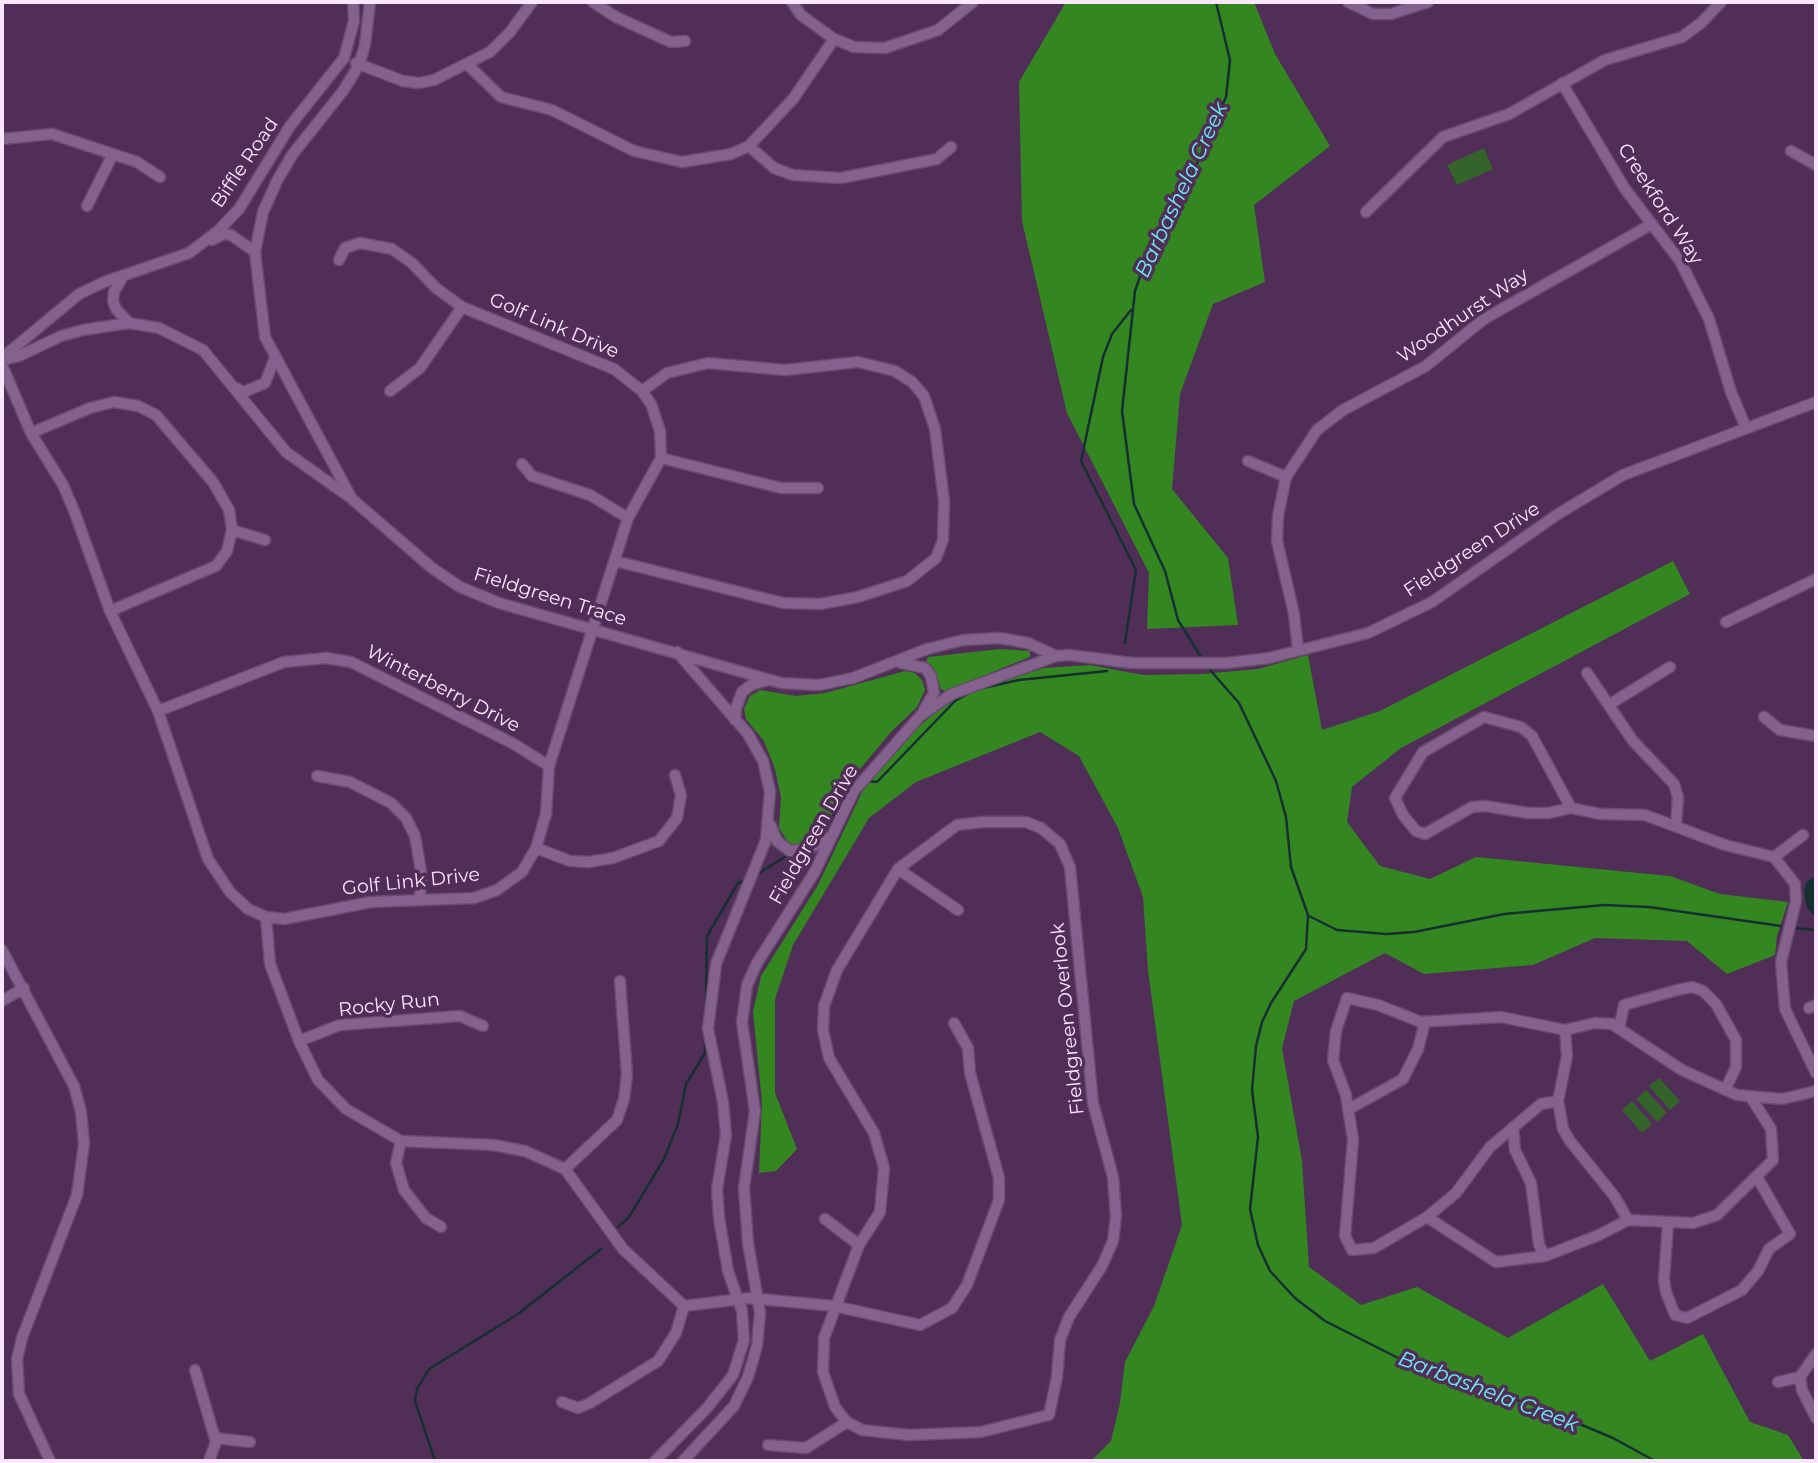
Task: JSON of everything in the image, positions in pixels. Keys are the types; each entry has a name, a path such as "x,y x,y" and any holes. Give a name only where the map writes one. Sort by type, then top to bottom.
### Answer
{"street":[{"name":"Biffle Road","path":"2,361 79,294 189,253 218,231 239,209 290,126 344,58 354,21 353,2"},
{"name":"Biffle Road","path":"277,181 292,155 343,91 359,65 365,45 370,2"},
{"path":"344,58 403,81 418,83 434,80 468,65 500,42 532,2"},
{"path":"593,2 615,17 671,42 685,41"},
{"path":"792,2 801,15 834,40 854,47 885,48 938,30 951,23 973,2"},
{"path":"1348,2 1373,14 1391,14 1428,2"},
{"path":"1366,212 1443,137 1509,114 1562,83 1625,52 1682,37 1701,23 1721,2"},
{"path":"468,65 501,97 552,110 634,151 682,162 731,154 749,146 793,99 834,40"},
{"name":"Creekford Way","path":"1562,83 1625,189 1680,261 1709,319 1731,392 1746,428"},
{"path":"2,139 52,134 137,162 160,177"},
{"path":"749,146 774,168 793,175 841,178 937,159 951,147"},
{"path":"1791,150 1816,165"},
{"path":"88,206 113,154"},
{"name":"Fieldgreen Trace","path":"277,181 263,212 254,252 259,306 265,337 274,360 352,499 432,568 460,587 499,603 771,680 819,685 853,678 927,649 963,640 1000,638 1028,643 1056,656"},
{"name":"Woodhurst Way","path":"1298,650 1294,614 1277,541 1278,516 1286,477 1317,430 1343,410 1426,366 1484,319 1652,224"},
{"path":"189,253 223,234 246,244 254,252"},
{"name":"Golf Link Drive","path":"267,918 284,919 343,906 420,899 474,898 497,890 523,872 536,848 546,814 549,765 628,519 661,457 660,430 651,404 642,391 614,369 462,307 391,248 360,243 345,248 339,260"},
{"path":"123,276 114,292 113,301 116,309 130,323"},
{"path":"390,391 420,369 462,307"},
{"path":"352,499 286,452 203,350 159,328 130,323 83,330 2,361 31,433 71,504 110,611 158,711 208,859 230,892 248,909 267,918 270,964 299,1041 318,1080 346,1109 401,1140 493,1145 525,1151 565,1169 623,1249 684,1306 758,1299 834,1306 919,1325 952,1308 967,1285 997,1212 999,1178 970,1073 968,1048 954,1023"},
{"path":"229,384 244,392 257,389 265,383 274,360"},
{"path":"615,561 783,603 821,604 858,597 907,581 936,558 943,540 944,501 934,429 924,396 912,382 895,371 858,362 785,370 708,363 667,373 642,391"},
{"path":"31,433 90,408 114,402 138,406 156,415 213,482 229,510 232,530 227,551 216,566 206,573 110,611"},
{"name":"Fieldgreen Drive","path":"683,1461 734,1406 748,1377 757,1346 758,1299 748,1243 744,1188 755,1111 743,1035 744,999 757,963 808,884 855,791 869,771 921,715 952,694 1056,656 1184,664 1269,658 1368,633 1432,602 1558,514 1623,475 1816,402"},
{"path":"661,457 782,488 818,488"},
{"path":"1248,461 1286,477"},
{"path":"522,464 532,476 590,495 628,519"},
{"path":"232,530 265,540"},
{"path":"1726,622 1816,579"},
{"name":"Fieldgreen Drive","path":"655,1461 707,1408 733,1375 744,1340 739,1300 728,1270 719,1218 717,1189 726,1135 723,1102 708,1028 716,964 766,840 770,791 763,761 748,734 677,652"},
{"name":"Winterberry Drive","path":"158,711 284,662 326,658 351,662 514,744 549,765"},
{"path":"897,663 912,663 925,668 931,676 934,693 921,715"},
{"path":"1610,704 1670,667"},
{"path":"1587,673 1633,741 1674,784 1678,797 1676,825"},
{"path":"735,720 736,708 743,692 758,681 771,680"},
{"path":"1572,808 1532,736 1521,727 1484,717 1427,749 1395,798 1403,815 1416,831 1425,834 1472,807 1548,813 1572,808 1600,814 1645,815 1704,838 1774,857 1795,884 1796,901 1781,962 1785,1009 1816,1073"},
{"path":"1764,717 1780,730 1816,736"},
{"path":"536,848 570,861 588,862 613,858 659,841 677,818 681,795 675,775"},
{"path":"317,776 350,782 391,803 406,818 416,844 421,871 420,899"},
{"path":"769,816 777,841 790,851 811,848 831,837"},
{"name":"Fieldgreen Overlook","path":"1026,822 1041,828 1060,844 1070,867 1093,1103 1113,1177 1116,1216 1114,1241 1102,1266 1069,1317 1060,1340 1056,1389 1049,1415 981,1432 909,1435 862,1430 847,1422 835,1407 823,1372 824,1338 859,1245 880,1212 884,1168 874,1133 829,1058 823,1030 824,1006 836,971 898,869 957,825 1026,822"},
{"path":"1774,857 1803,835"},
{"path":"898,869 958,911"},
{"path":"2,950 74,1086 81,1112 84,1144 76,1195 22,1338 17,1359 19,1394 50,1461"},
{"path":"565,1169 617,1120 624,1099 627,1075 620,981"},
{"path":"2,1001 24,988"},
{"path":"1619,1029 1624,1005 1684,989 1703,991 1716,1004 1735,1040 1736,1068 1725,1090"},
{"path":"1558,1101 1541,1104 1513,1126 1490,1147 1456,1193 1427,1217 1381,1245 1362,1252 1352,1250 1345,1236 1352,1167 1349,1109 1333,1060 1336,1031 1347,998 1378,1005 1425,1022 1501,1017 1565,1030 1595,1023 1612,1024 1682,1070 1725,1090 1750,1096 1782,1098 1816,1091"},
{"name":"Rocky Run","path":"299,1041 340,1025 460,1016 483,1026"},
{"path":"1349,1109 1403,1079 1418,1049 1425,1022"},
{"path":"1565,1030 1567,1056 1558,1101 1563,1129 1615,1197 1628,1220"},
{"path":"1427,1217 1496,1262 1545,1256 1628,1220 1693,1223 1717,1215 1773,1160 1771,1129 1750,1096"},
{"path":"1513,1126 1515,1150 1531,1183 1539,1245 1545,1256"},
{"path":"401,1140 396,1163 404,1190 426,1219 441,1227"},
{"path":"1668,1223 1664,1280 1666,1292 1675,1315 1687,1318 1742,1290 1758,1271 1769,1249 1790,1234 1757,1177"},
{"path":"825,1219 859,1245"},
{"path":"562,1402 578,1408 590,1403 658,1361 676,1333 684,1306"},
{"path":"1778,1382 1800,1377 1816,1354"},
{"path":"195,1370 215,1438 209,1461"},
{"path":"1800,1377 1816,1419"},
{"path":"768,1445 806,1448 847,1422"},
{"path":"215,1438 250,1443"}],"green space":[{"path":"1066,2 1254,2 1275,54 1330,146 1254,205 1265,282 1213,304 1180,394 1172,489 1228,558 1238,625 1147,629 1149,573 1067,413 1022,221 1019,82"},
{"path":"1484,148 1493,169 1457,185 1447,165"},
{"path":"1673,561 1690,594 1401,748 1352,787 1347,822 1380,866 1430,879 1476,857 1670,876 1720,894 1788,902 1777,936 1775,955 1727,974 1687,941 1595,938 1533,965 1424,974 1385,953 1294,1001 1282,1048 1302,1161 1309,1267 1361,1305 1417,1287 1508,1338 1603,1284 1650,1361 1703,1334 1750,1422 1788,1435 1804,1461 1091,1461 1111,1441 1120,1403 1125,1362 1154,1306 1182,1225 1148,970 1143,897 1118,828 1079,756 1040,732 916,782 869,818 793,945 775,999 775,1093 797,1149 776,1171 759,1173 762,1102 753,1012 761,976 818,885 864,788 912,732 942,707 963,694 1044,668 1090,665 1143,675 1203,674 1258,669 1308,655 1322,730 1380,711"},
{"path":"1000,649 1030,651 1030,657 945,691 941,689 933,667 926,662 928,657"},
{"path":"905,671 915,673 922,680 925,690 917,707 891,732 860,769 817,838 804,845 790,845 779,828 781,797 775,769 764,741 746,719 744,709 750,696 760,690 796,696 825,693"},
{"path":"1659,1078 1680,1101 1670,1110 1649,1086"},
{"path":"1646,1090 1667,1113 1657,1122 1636,1099"},
{"path":"1632,1101 1652,1124 1642,1133 1622,1110"}],"shaded area":[{"path":"1816,875 1816,918 1807,908 1804,891 1807,882"}],"waterway":[{"name":"Barbashela Creek","path":"1201,657 1178,620 1165,571 1134,504 1122,411 1135,291 1147,256 1182,198 1226,97 1230,60 1216,2"},
{"path":"1125,643 1136,570 1081,461 1103,357 1112,334 1131,310"},
{"name":"Barbashela Creek","path":"1210,670 1239,703 1276,781 1286,817 1291,867 1308,915 1306,949 1271,1003 1262,1022 1256,1046 1252,1090 1258,1137 1250,1209 1258,1245 1270,1271 1295,1298 1325,1321 1414,1366 1471,1389 1532,1404 1613,1438 1655,1461"},
{"path":"983,688 1019,680 1107,671"},
{"path":"867,781 877,782 955,701 971,692"},
{"path":"799,846 834,816 852,779 857,780"},
{"path":"756,875 788,855"},
{"path":"706,1003 707,936 738,883 746,880"},
{"path":"1309,916 1337,930 1386,934 1414,932 1504,914 1604,905 1649,907 1781,926"},
{"path":"1795,928 1816,930"},
{"path":"618,1227 629,1217 664,1159 678,1124 686,1084 705,1053 705,1041"},
{"path":"435,1461 415,1401 417,1389 429,1369 518,1314 601,1249"}]}
